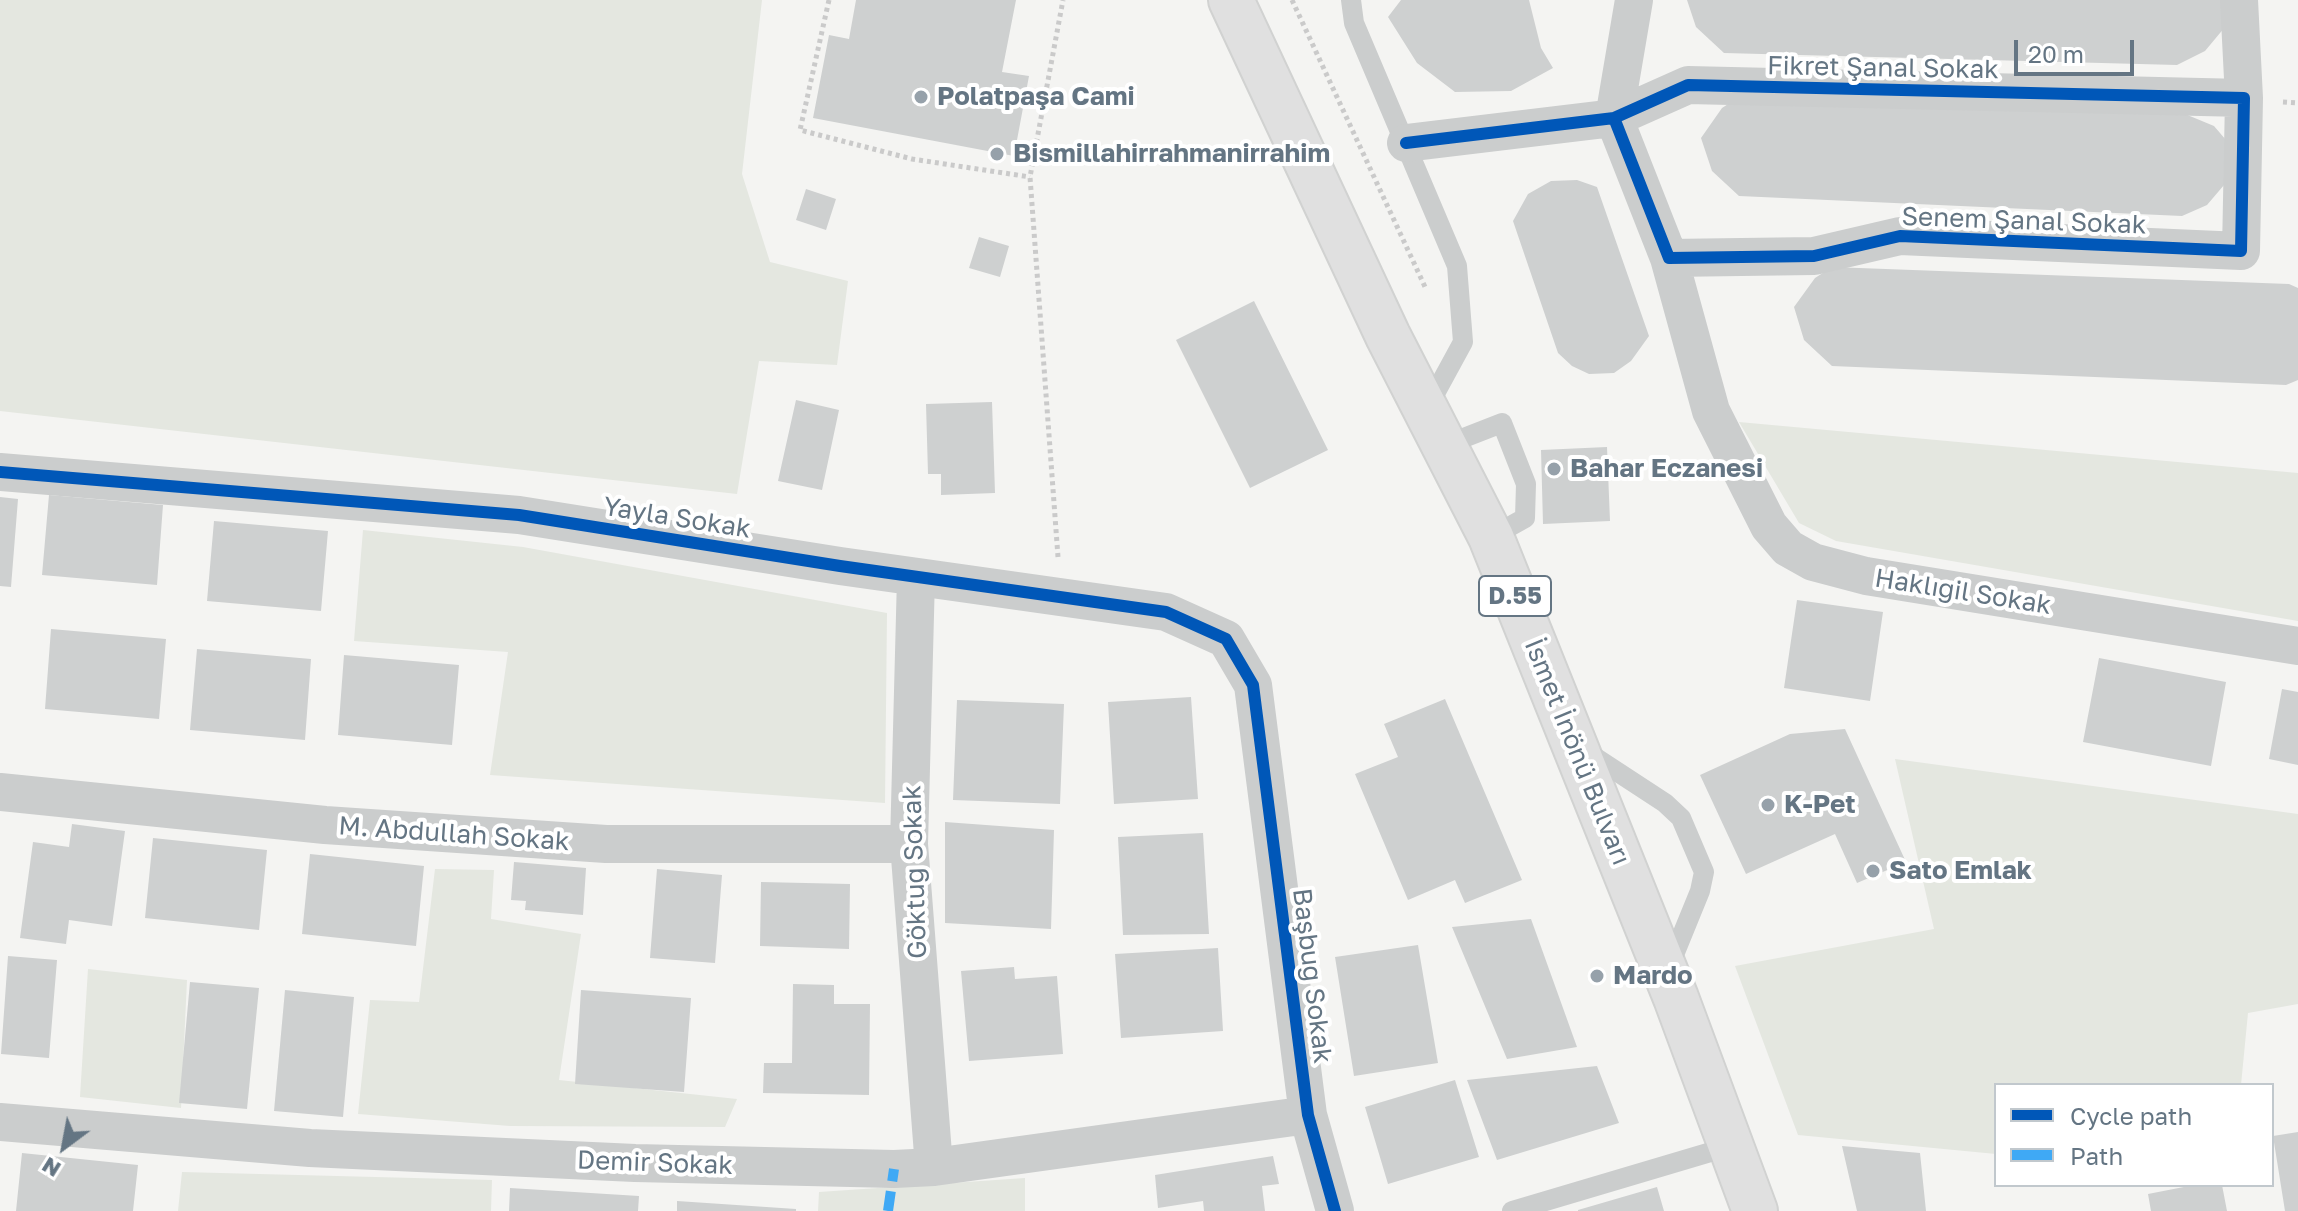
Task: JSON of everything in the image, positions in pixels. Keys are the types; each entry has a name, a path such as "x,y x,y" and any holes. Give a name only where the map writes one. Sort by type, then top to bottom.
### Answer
{"main road":[{"name":"İsmet İnönü Bulvarı","path":"1231,0 1434,428 1491,537 1666,975 1755,1211"}],"street":[{"path":"1634,0 1614,118 1669,258"},
{"path":"2239,0 2244,98"},
{"name":"Fikret Şanal Sokak","path":"1406,143 1614,118 1688,85 2244,98"},
{"name":"Senem Şanal Sokak","path":"1669,258 1814,256 1900,236 2241,251 2244,98"},
{"name":"Haklıgil Sokak","path":"1669,258 1711,411 1769,526 1788,548 1813,562 1866,576 2298,646"},
{"name":"Yayla Sokak","path":"0,472 519,515 916,577 1166,612 1226,639 1253,685 1260,744"},
{"name":"Göktuğ Sokak","path":"916,577 909,844 934,1167"},
{"name":"Başbuğ Sokak","path":"1260,744 1308,1115 1335,1211"},
{"name":"M. Abdullah Sokak","path":"0,792 325,825 606,844 909,844"},
{"name":"Demir Sokak","path":"0,1122 341,1149 635,1163 894,1169 934,1167 1308,1115"}],"lane":[{"path":"1351,0 1354,23 1457,266 1463,342 1434,428 1502,423 1526,484 1525,518 1491,537"},
{"path":"1575,744 1665,803 1681,818 1704,872 1700,891 1666,975"},
{"path":"1512,1211 1731,1146"}],"path":[{"path":"829,0 800,130 912,159 1030,177"},
{"path":"1061,598 1030,177 1063,0"},
{"path":"1292,0 1426,289"}],"shaded area":[{"path":"0,0 762,0 742,174 770,262 848,281 837,365 759,361 737,494 0,411"},
{"path":"1739,422 2298,473 2298,621 1836,541 1799,523"},
{"path":"363,530 523,547 887,613 885,803 490,775 508,652 354,641"},
{"path":"1895,759 2298,814 2298,1004 2248,1013 2241,1083 1994,1083 1994,1154 1798,1135 1735,966 1934,929"},
{"path":"435,869 494,870 491,919 581,934 559,1080 737,1099 725,1127 510,1126 358,1114 370,1000 419,1002"},
{"path":"88,969 187,980 181,1108 80,1097"},
{"path":"182,1172 492,1180 491,1211 178,1211"},
{"path":"1025,1178 1025,1211 818,1211 819,1192"}],"building":[{"name":"Polatpaşa Cami","path":"856,0 1016,0 1002,72 1029,76 1014,156 813,118 829,35 849,39"},
{"path":"1401,0 1529,0 1541,48 1553,68 1511,91 1455,92 1417,63 1388,17"},
{"path":"1687,0 2222,0 2225,27 2205,51 2177,65 1724,53 1696,27"},
{"path":"1739,97 2185,114 2214,126 2226,140 2230,178 2207,205 2182,216 1739,196 1712,171 1701,138 1722,108"},
{"path":"1577,180 1597,187 1649,336 1631,361 1614,373 1589,374 1572,366 1558,353 1513,221 1528,194 1551,181"},
{"path":"806,189 836,199 826,230 796,220"},
{"path":"979,237 1009,246 1000,277 969,268"},
{"path":"1832,267 2289,284 2298,288 2298,380 2286,385 1832,366 1804,340 1794,307 1815,278"},
{"path":"1254,301 1328,450 1250,488 1176,340"},
{"path":"796,400 839,410 822,490 778,481"},
{"path":"992,402 995,493 941,495 941,474 928,474 926,404"},
{"path":"1607,447 1610,521 1543,524 1541,450"},
{"path":"49,495 163,505 157,585 42,575"},
{"path":"0,497 18,499 11,587 0,586"},
{"path":"214,521 328,531 321,611 207,601"},
{"path":"1797,600 1883,612 1870,701 1784,688"},
{"path":"51,629 166,639 159,719 45,709"},
{"path":"197,649 311,659 305,740 190,730"},
{"path":"344,655 459,665 452,745 338,735"},
{"path":"2099,658 2226,682 2211,766 2083,742"},
{"path":"2282,689 2298,692 2298,765 2269,759"},
{"path":"1191,697 1198,799 1114,804 1108,702"},
{"path":"1445,699 1522,880 1465,903 1455,880 1408,900 1355,774 1398,757 1384,724"},
{"path":"957,700 1064,704 1060,804 953,800"},
{"path":"1845,729 1906,862 1857,883 1835,834 1746,874 1700,775 1790,734"},
{"path":"945,822 1054,830 1051,929 945,923"},
{"path":"72,824 125,831 112,926 69,920 66,944 20,938 33,842 69,847"},
{"path":"1203,833 1209,934 1123,935 1118,837"},
{"path":"153,838 267,850 259,930 145,918"},
{"path":"310,854 424,866 416,946 302,934"},
{"path":"514,862 586,868 583,915 525,910 526,901 511,900"},
{"path":"657,869 722,875 715,963 650,958"},
{"path":"761,882 850,884 849,949 760,946"},
{"path":"1531,919 1577,1047 1507,1059 1452,927"},
{"path":"1418,945 1438,1063 1354,1076 1335,957"},
{"path":"1218,948 1223,1031 1121,1038 1115,954"},
{"path":"8,956 57,960 49,1058 1,1054"},
{"path":"1014,967 1015,979 1057,976 1063,1054 969,1061 961,971"},
{"path":"190,982 259,988 247,1109 179,1103"},
{"path":"793,984 834,985 834,1004 870,1004 869,1095 763,1093 764,1063 792,1063"},
{"path":"285,990 354,997 343,1117 274,1111"},
{"path":"581,990 691,998 684,1092 575,1084"},
{"path":"1597,1066 1619,1123 1497,1160 1467,1080"},
{"path":"1455,1080 1479,1157 1388,1184 1365,1107"},
{"path":"2298,1132 2298,1211 2285,1211 2274,1136"},
{"path":"1842,1146 1920,1153 1926,1211 1857,1211"},
{"path":"22,1153 138,1165 133,1211 16,1211"},
{"path":"1273,1156 1279,1184 1262,1186 1265,1211 1204,1211 1203,1201 1158,1208 1155,1175"},
{"path":"1657,1187 1664,1211 1578,1211 1578,1210"},
{"path":"2184,1187 2222,1187 2227,1211 2151,1211 2148,1194"},
{"path":"510,1188 639,1196 638,1211 509,1211"},
{"path":"677,1201 796,1209 796,1211 677,1211"}],"marked path":[{"path":"888,1211 894,1169"}],"cycle path":[{"path":"1406,143 1614,118 1688,85 2244,98 2241,251 1900,236 1814,256 1669,258 1614,118"},
{"path":"0,472 519,515 840,566 1166,612 1226,639 1253,685 1308,1115 1335,1211"}],"place":[{"name":"Polatpaşa Cami","path":"921,97"},
{"name":"Bismillahirrahmanirrahim","path":"997,154"},
{"name":"Bahar Eczanesi","path":"1554,469"},
{"name":"K-Pet","path":"1768,805"},
{"name":"Sato Emlak","path":"1873,871"},
{"name":"Mardo","path":"1597,976"}]}
